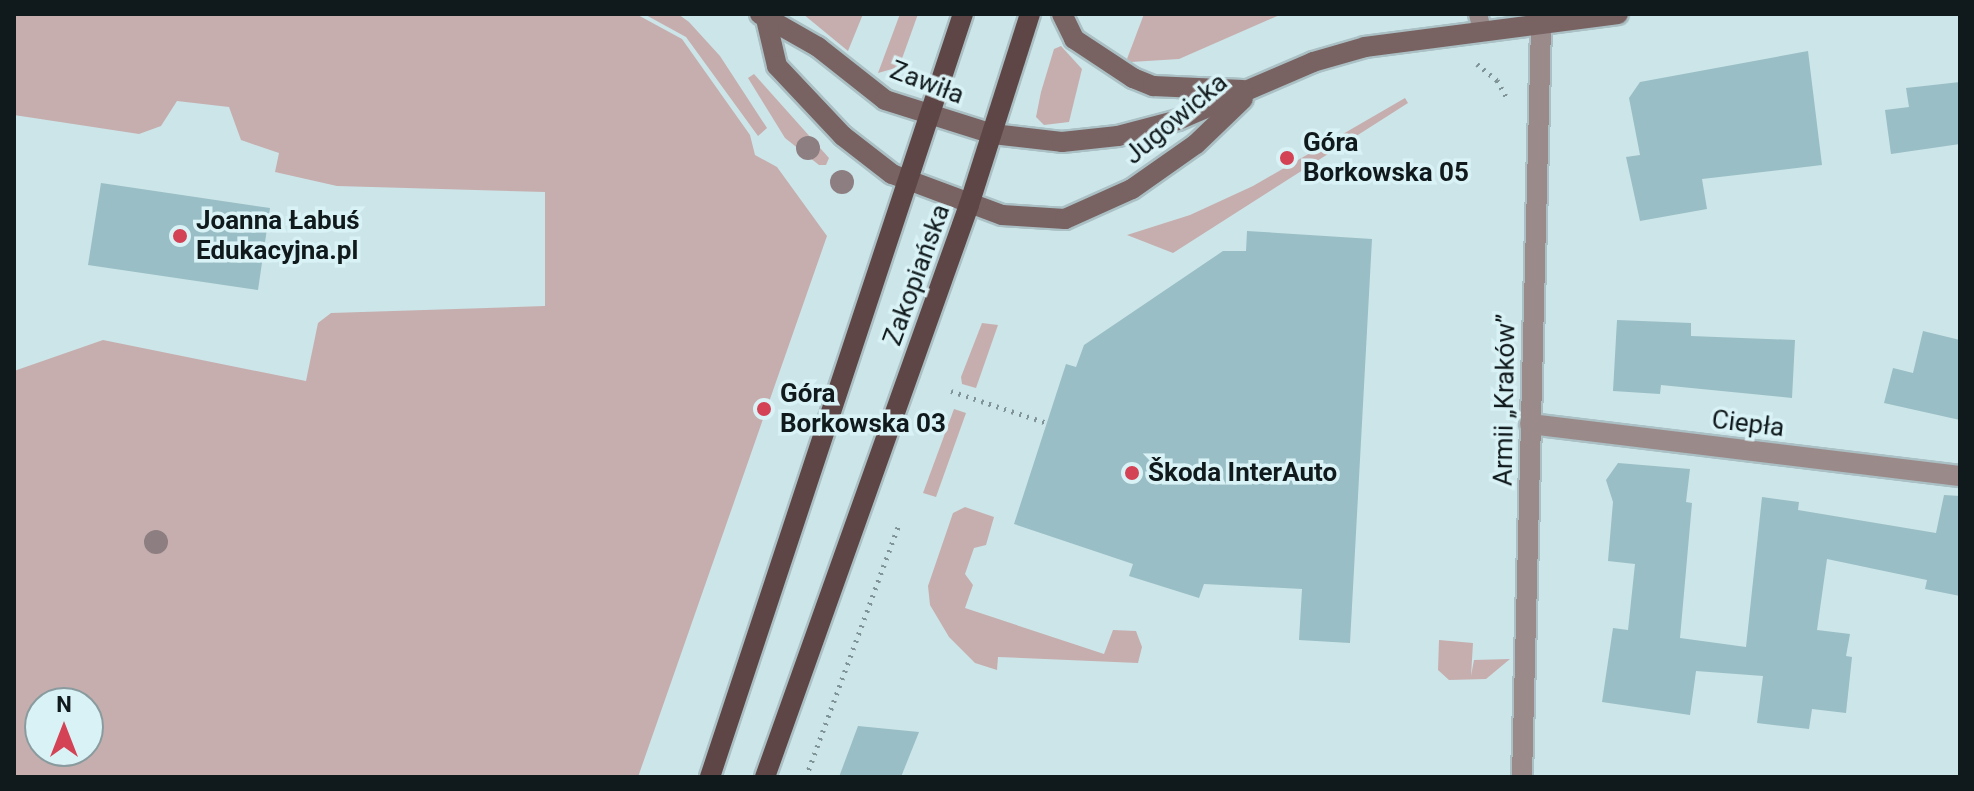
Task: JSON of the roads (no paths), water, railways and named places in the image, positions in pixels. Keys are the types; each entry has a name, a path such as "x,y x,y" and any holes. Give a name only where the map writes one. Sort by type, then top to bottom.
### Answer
{"main road":[{"name":"Zakopiańska","path":"710,777 963,14"},
{"name":"Zakopiańska","path":"765,777 969,205 1030,14"}],"street":[{"name":"Jugowicka","path":"1062,14 1074,39 1133,78 1153,86 1251,91"},
{"name":"Jugowicka","path":"993,134 1062,142 1118,136 1178,120 1313,62 1365,47 1480,22 1541,24 1618,14"},
{"name":"Zawiła","path":"763,17 818,47 885,100 993,134"},
{"name":"Zawiła","path":"763,17 777,66 843,136 907,181"},
{"name":"Armii „Kraków”","path":"1522,777 1541,24"},
{"name":"Jugowicka","path":"907,181 1002,215 1065,219 1132,189 1196,144 1251,91"},
{"name":"Ciepła","path":"1530,424 1960,476"}],"place":[{"name":"Góra Borkowska 05","path":"1287,158"},
{"name":"Joanna Łabuś Edukacyjna.pl","path":"180,236"},
{"name":"Góra Borkowska 03","path":"764,409"},
{"name":"Škoda InterAuto","path":"1132,473"}]}
